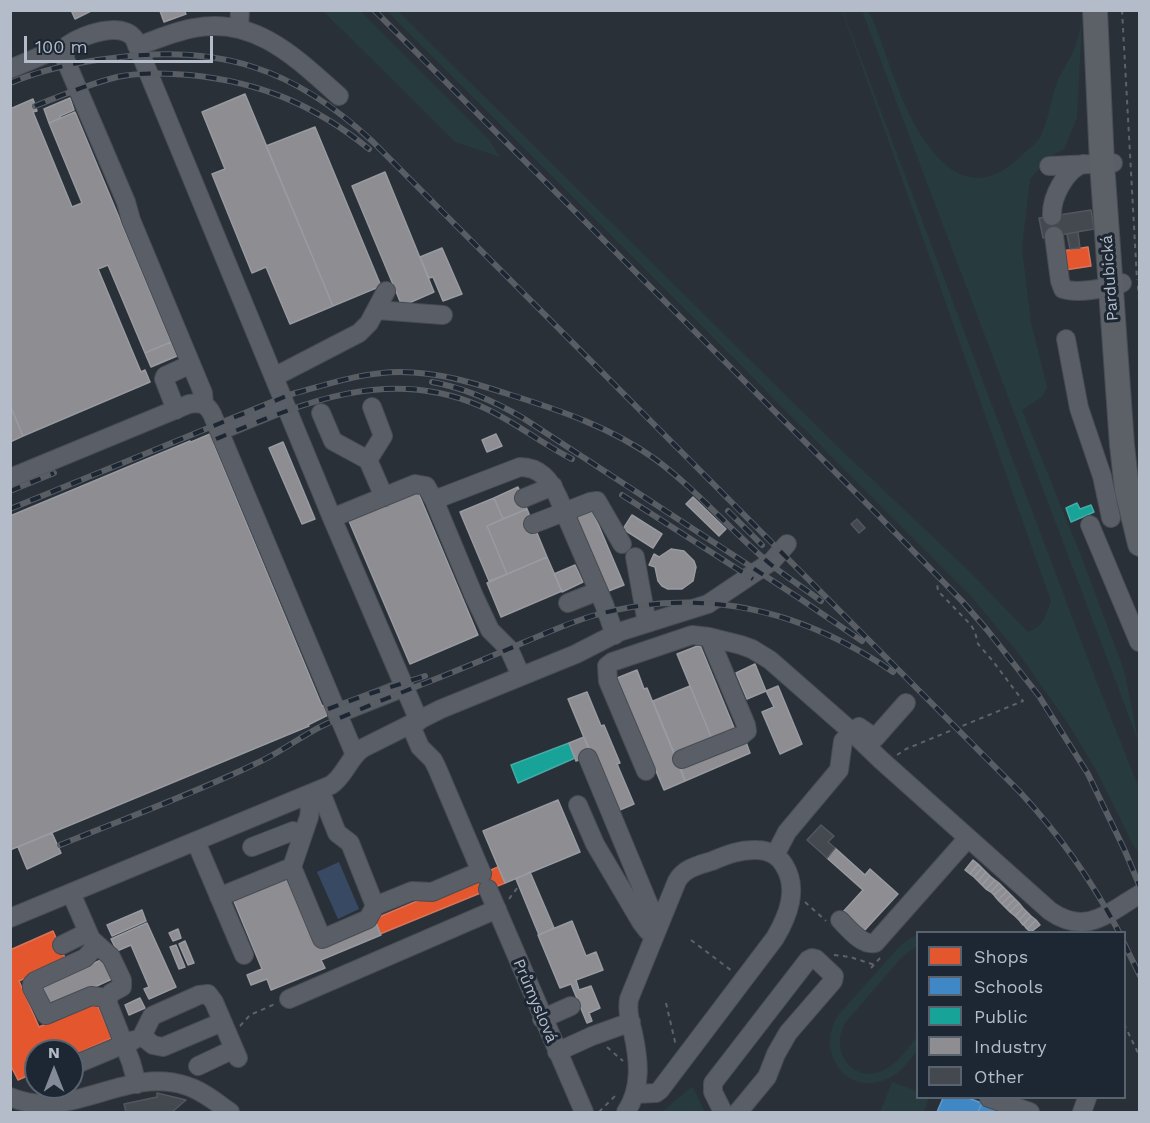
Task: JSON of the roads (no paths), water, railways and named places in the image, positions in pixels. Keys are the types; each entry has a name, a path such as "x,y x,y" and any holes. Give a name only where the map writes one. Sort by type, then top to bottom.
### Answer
{"main road":[{"name":"Pardubická","path":"1095,10 1099,164 1116,285 1139,489"},
{"name":"Pardubická","path":"1099,164 1104,10"},
{"name":"Pardubická","path":"1116,285 1122,445 1127,490 1138,532"}],"street":[{"path":"240,10 240,29"},
{"path":"10,69 48,53 65,49 75,41 113,30 130,34 137,46 208,26 240,29 276,44 339,96"},
{"name":"Průmyslová","path":"137,46 332,518 405,687 420,747 437,768 584,1113"},
{"path":"65,49 67,64 126,202 131,220 203,393 204,404"},
{"path":"1049,166 1099,164"},
{"path":"1052,216 1054,200 1069,174 1075,168 1099,164"},
{"path":"1054,236 1063,289 1072,291 1116,285"},
{"path":"274,377 359,333 369,323 386,291"},
{"path":"376,310 443,315"},
{"path":"1066,339 1079,408 1102,476 1111,518"},
{"path":"176,410 164,379 165,376 191,364"},
{"path":"10,478 189,404 204,404 210,409 354,754"},
{"path":"219,431 285,404"},
{"path":"368,460 383,436 372,407"},
{"path":"321,414 333,441 368,460 384,497"},
{"path":"434,500 520,467 538,471 553,486 615,635"},
{"path":"332,518 419,484 429,488 490,630 509,649 521,676"},
{"path":"524,498 553,486"},
{"path":"533,524 597,501 622,544"},
{"path":"1138,532 1111,518 1083,527 1138,642"},
{"path":"10,918 313,793 338,780 354,754 441,710 576,654 615,635 708,604 772,561 787,544"},
{"path":"635,557 647,623"},
{"path":"568,603 598,591"},
{"path":"607,666 612,662 686,636 710,637 741,645 761,654 852,732 1050,911 1064,920 1079,928 1140,894"},
{"path":"682,759 747,731 710,637"},
{"path":"576,654 607,666"},
{"path":"607,666 608,681 646,771"},
{"path":"337,714 405,687"},
{"path":"775,855 787,831 839,770 843,741 859,727 874,738 906,703"},
{"path":"588,758 659,926"},
{"path":"313,793 310,813 292,867 322,939 368,919 375,906 412,891 432,892 484,878"},
{"path":"313,793 338,833 350,843 375,906"},
{"path":"578,805 595,844 645,928 659,926"},
{"path":"252,847 288,832 303,834"},
{"path":"840,920 864,943 871,945 878,940 909,892 968,838"},
{"path":"196,842 244,955"},
{"path":"626,1113 635,1094 639,1066 628,1013 629,999 677,881 686,870 741,851 760,850 775,855 788,872 792,890 787,915 775,938 660,1090 653,1094 635,1094"},
{"path":"219,897 292,867"},
{"path":"71,893 93,939 110,955 123,983 122,987 111,993 108,1005 137,1084"},
{"path":"289,999 497,909"},
{"path":"62,945 93,939"},
{"path":"93,939 87,957 35,981 32,988 46,1015 93,996 108,998"},
{"path":"723,1113 713,1092 714,1083 808,960 812,958 834,976 833,981 793,1027 778,1049 766,1077 738,1113"},
{"path":"84,1061 142,1036 152,1016 202,994 210,996 236,1054 198,1066"},
{"path":"542,1019 571,1006"},
{"path":"557,1052 631,1022"},
{"path":"142,1036 153,1045 163,1047 224,1027"},
{"path":"14,1104 60,1108 137,1084 155,1081 190,1087 203,1093 230,1113"},
{"path":"992,1099 1030,1113"}],"water":[{"path":"339,862 359,909 338,919 317,872"}],"railway":[{"path":"374,10 962,601 1039,696 1088,774 1140,887"},
{"path":"10,83 48,70 86,62 152,55 188,55 221,59 254,67 284,79 344,117 373,142 1019,791 1074,858 1118,931"},
{"path":"35,106 86,86 135,74 154,73 216,78 286,98 328,120 369,149"},
{"path":"10,509 289,395 372,374 414,372 470,382 549,407 622,438 670,471 769,563 821,601"},
{"path":"432,382 479,396 523,418 862,641"},
{"path":"216,439 313,402 379,389 412,389 446,394 480,406 572,459"},
{"path":"10,491 54,473"},
{"path":"622,495 753,579"},
{"path":"728,511 762,545"},
{"path":"60,845 233,774 266,759 324,725 364,708 565,625 632,607 672,603 711,604 749,609 787,619 823,633 893,672"},
{"path":"328,709 425,676"},
{"path":"1126,947 1140,976"}]}
